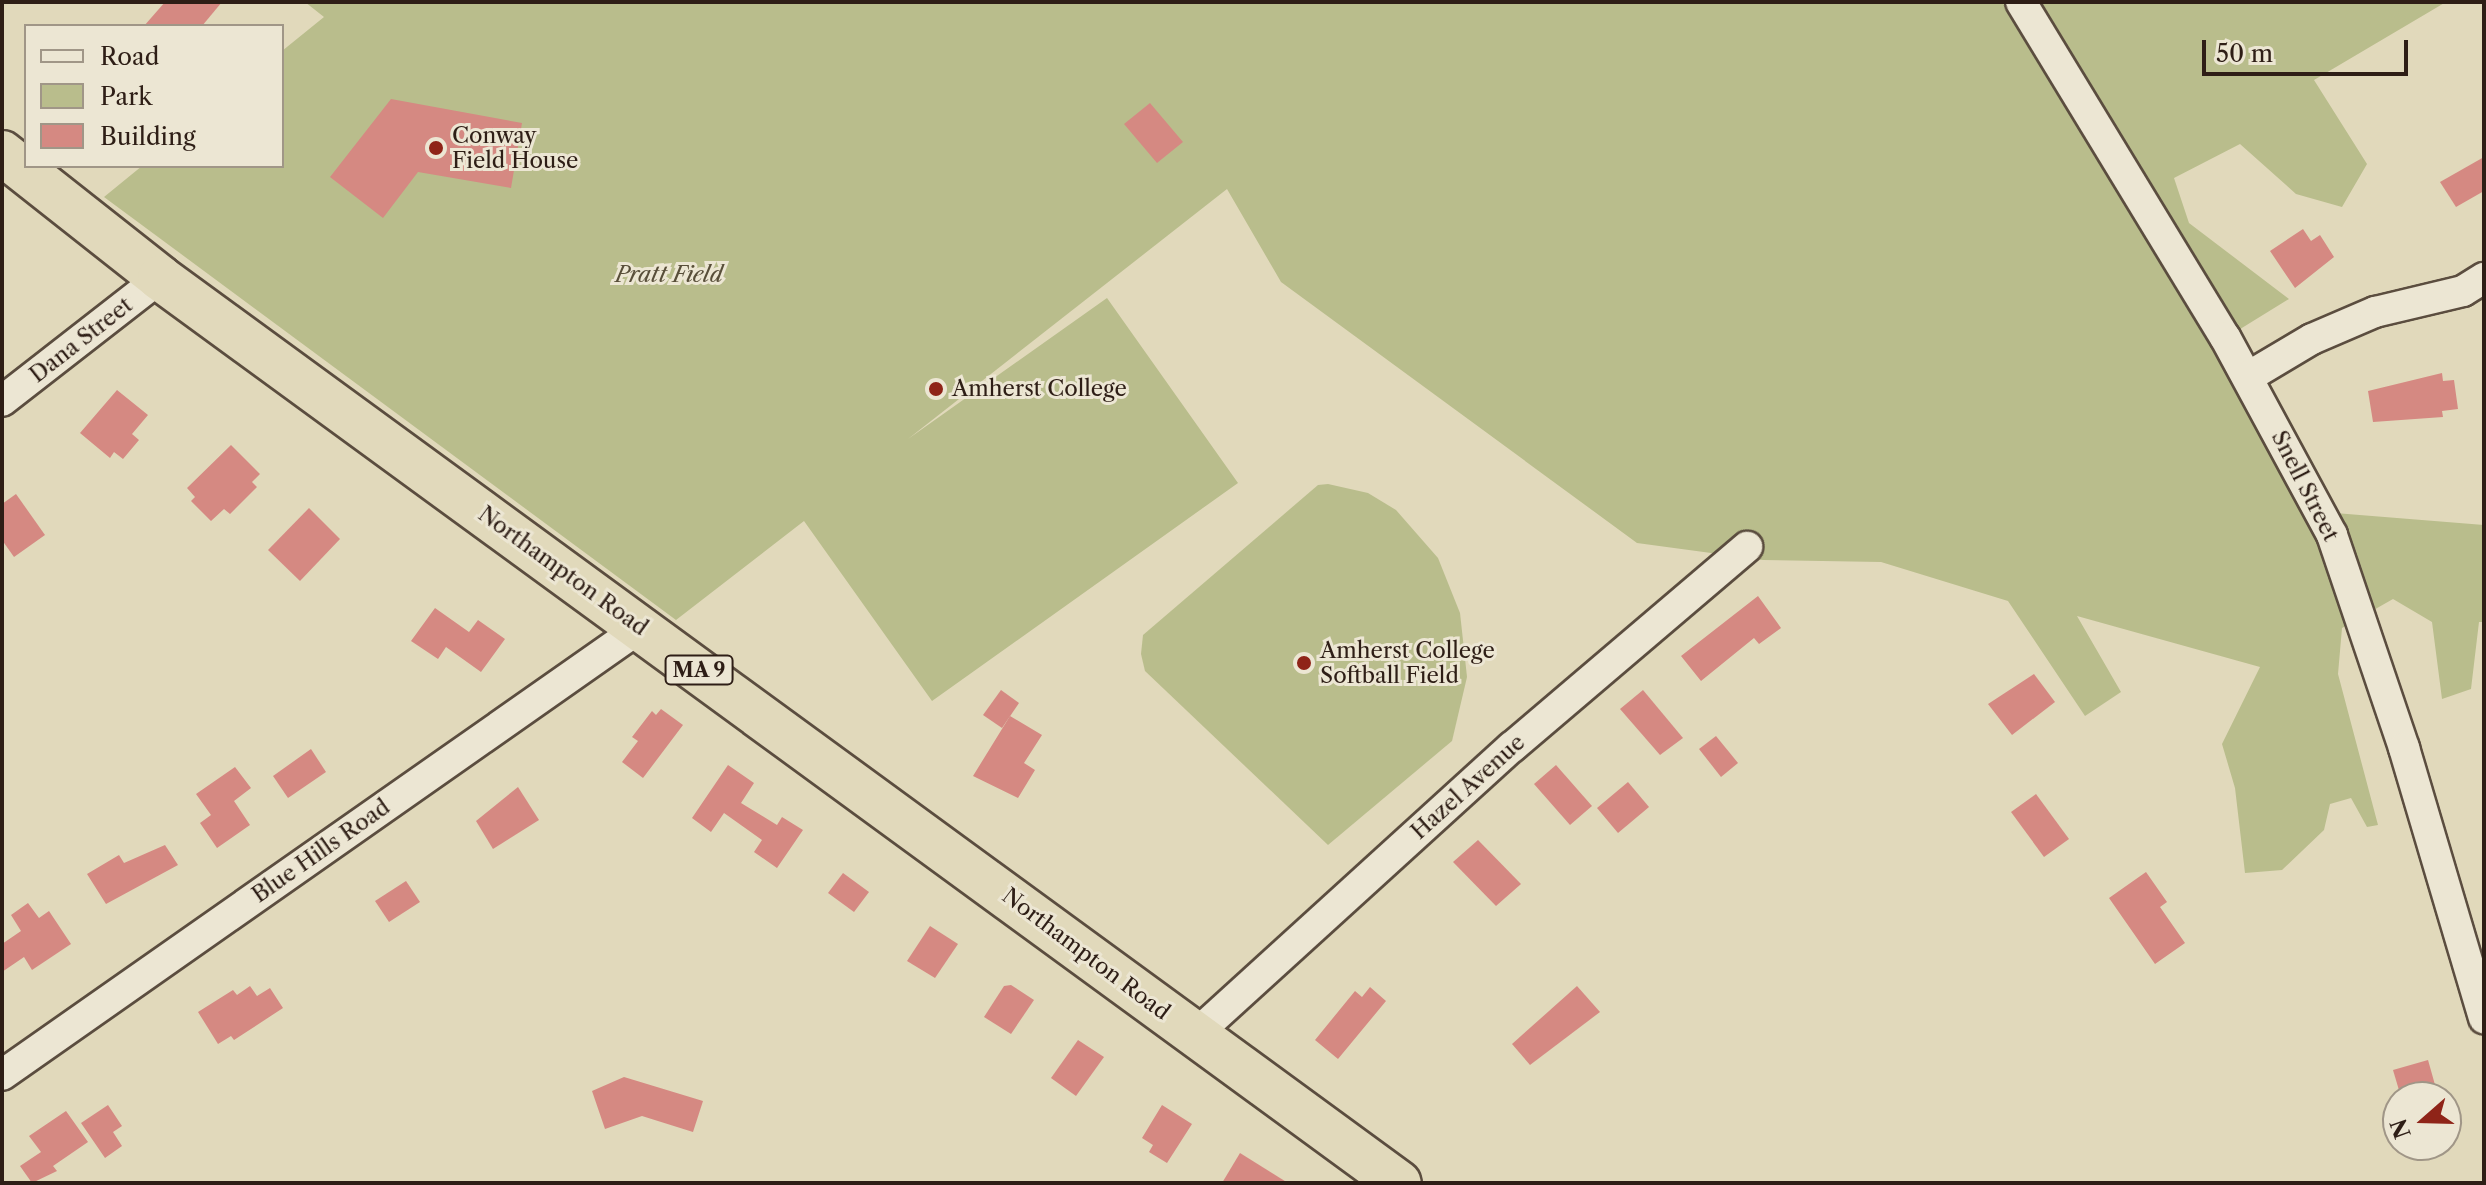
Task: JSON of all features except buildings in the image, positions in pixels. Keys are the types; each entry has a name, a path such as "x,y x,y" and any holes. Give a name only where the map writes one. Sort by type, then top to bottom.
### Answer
{"highway":[{"name":"Northampton Road","path":"2,153 160,278 1399,1183"}],"street":[{"name":"Snell Street","path":"2021,2 2248,377 2343,563 2484,1018"},
{"name":"Dana Street","path":"2,401 160,278"},
{"path":"2248,377 2312,339 2375,312 2477,291"},
{"name":"Hazel Avenue","path":"1195,1035 1501,757 1747,547"},
{"name":"Blue Hills Road","path":"2,1075 641,627"}],"green space":[{"name":"Pratt Field","path":"305,2 2446,2 2314,80 2367,164 2342,207 2296,194 2240,144 2174,178 2189,223 2289,299 2211,347 2310,511 2484,525 2484,622 2479,622 2471,689 2442,699 2432,622 2393,599 2342,628 2338,674 2378,825 2367,827 2351,798 2330,804 2324,830 2282,870 2245,873 2235,788 2222,744 2260,667 2077,616 2121,692 2085,716 2008,601 1881,562 1763,560 1637,543 1281,282 1227,189 908,439 1107,298 1238,483 932,701 804,521 676,620 104,197 140,168 284,168 284,49 324,17"},
{"name":"Amherst College Softball Field","path":"1328,484 1368,493 1396,510 1438,558 1460,613 1467,677 1452,741 1328,845 1145,671 1141,654 1143,635 1318,485"}],"place":[{"name":"Conway Field House","path":"436,148"},
{"name":"Amherst College","path":"936,389"},
{"name":"Amherst College Softball Field","path":"1304,663"}]}
